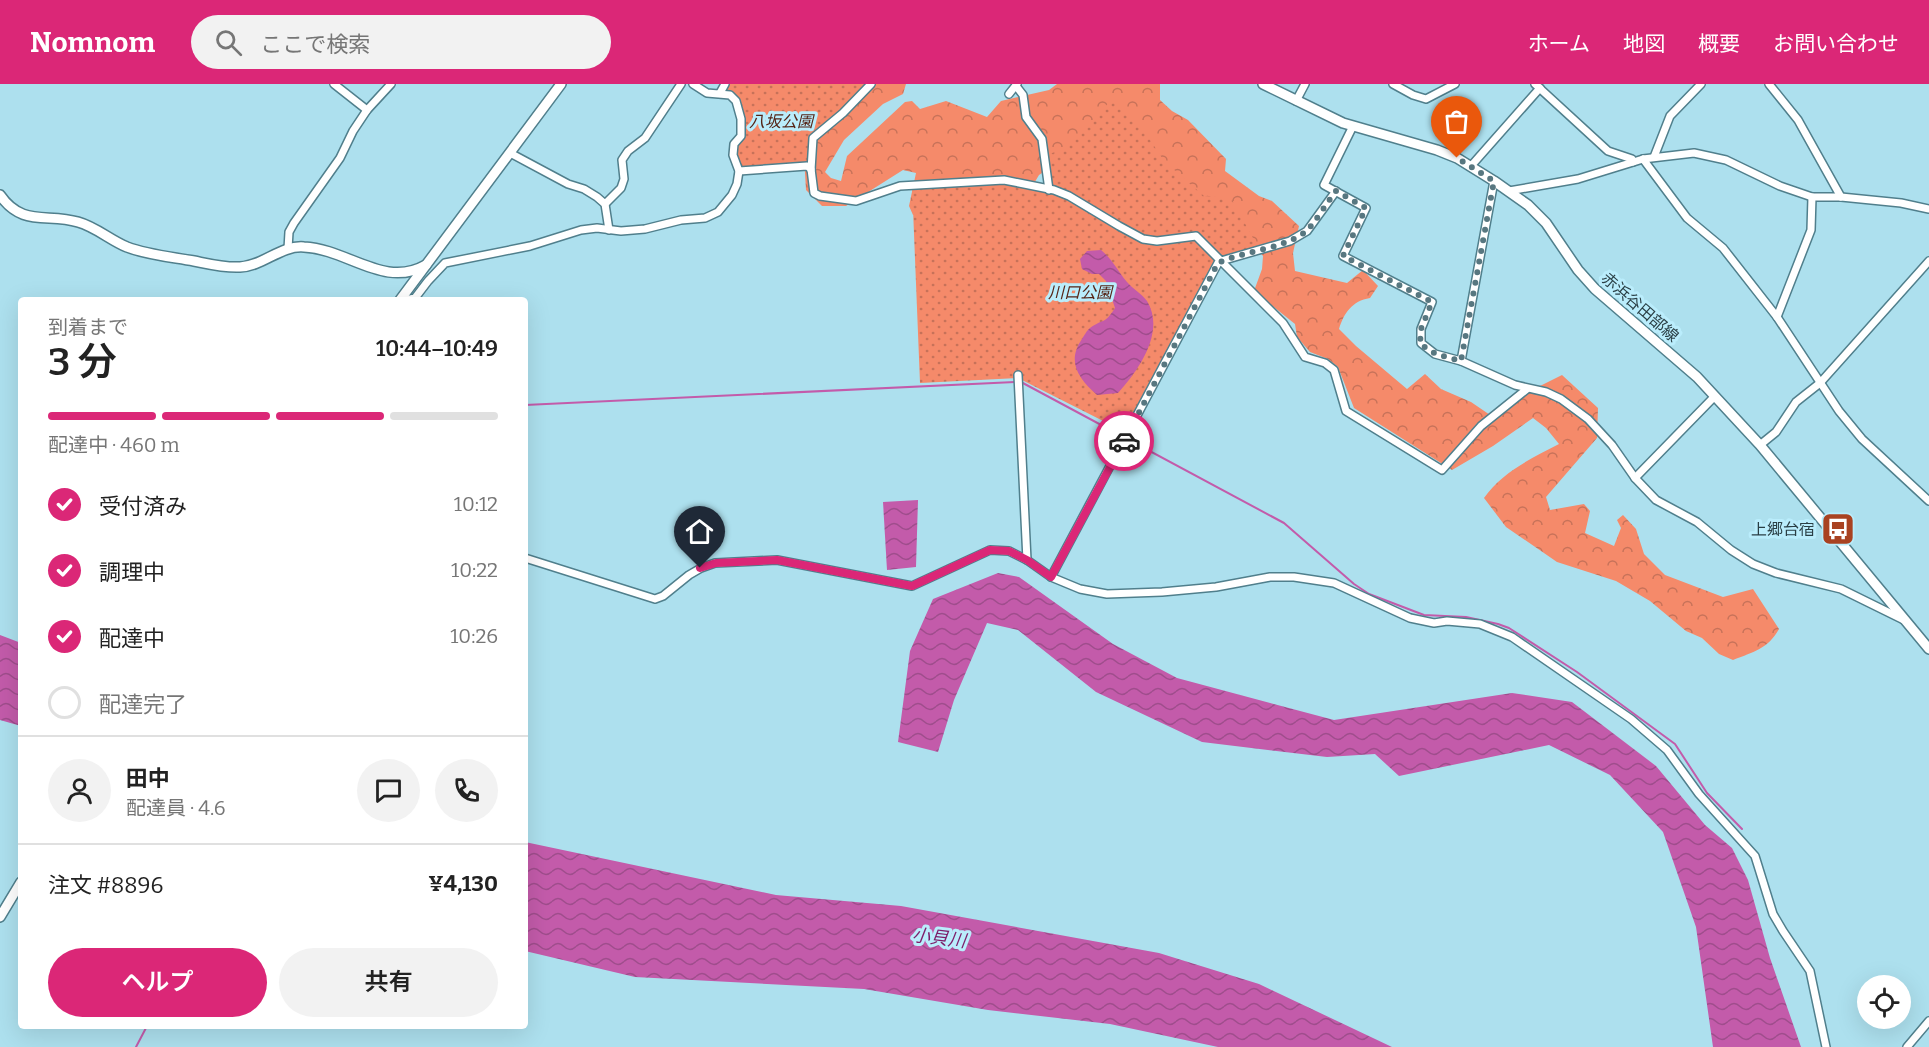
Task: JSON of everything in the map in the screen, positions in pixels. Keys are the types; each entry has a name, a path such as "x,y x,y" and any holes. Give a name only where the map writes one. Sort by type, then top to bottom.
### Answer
{"main road":[{"path":"402,297 561,84"},
{"name":"赤浜谷田部線","path":"1263,84 1353,126 1437,150 1471,166 1537,213 1578,270 1595,289 1689,370 1760,445 1929,649"},
{"path":"0,195 9,207 27,216 79,222 127,247 164,256 241,267 258,263 288,249 304,247 323,250 391,274 414,272 426,265"},
{"path":"0,917 18,887"}],"street":[{"path":"334,84 367,111"},
{"path":"288,249 288,232 340,158 353,131 391,84"},
{"path":"605,204 621,188 624,179 622,160 628,151 645,138 681,84"},
{"path":"417,297 445,263 530,246 581,230 645,229 681,220 705,218 718,212 732,195 737,184 739,171 733,155 734,144 741,136 739,110 736,101 730,95 707,93 693,84"},
{"path":"720,93 725,84"},
{"path":"870,84 843,113 813,138 811,170 814,193 820,196 856,201 900,186 1004,180 1069,196 1143,239 1157,241 1196,237 1282,323 1305,357 1325,363 1334,370 1346,411 1442,470 1481,426 1527,388"},
{"path":"1296,101 1305,84"},
{"path":"1393,84 1426,99 1455,84"},
{"path":"1654,157 1670,116 1701,84"},
{"path":"1769,84 1798,120 1841,197"},
{"path":"1009,94 1017,85 1023,96 1026,117 1041,139 1049,190"},
{"path":"1471,166 1538,86 1608,151 1632,159 1633,162"},
{"path":"1353,126 1324,185 1366,208 1343,256 1432,302 1421,329 1420,344 1436,354 1461,361 1561,399 1588,419 1612,445 1635,478 1656,500 1697,522 1731,550 1754,564 1776,573 1841,589 1905,620"},
{"path":"510,153 568,184 584,189 605,204 609,230"},
{"path":"1509,191 1578,178 1642,159 1694,153 1726,160 1780,186 1812,196 1900,203 1929,209"},
{"path":"1642,159 1687,218 1723,248 1777,317 1839,411 1862,439 1929,501"},
{"path":"739,171 807,166 811,170"},
{"path":"1461,361 1494,181"},
{"path":"1051,577 1218,263 1290,241 1307,231 1336,191"},
{"path":"1777,317 1811,231 1812,196"},
{"path":"1760,445 1776,432 1796,402 1820,383 1929,261"},
{"path":"1018,375 1027,560"},
{"path":"1635,478 1715,396"},
{"path":"528,559 655,599 663,596 689,574 716,563 777,560 912,586 990,550 1009,551 1027,560 1051,577 1080,588 1107,594 1162,592 1270,577 1294,577 1334,584 1410,618 1434,622 1480,624 1512,637 1631,719 1667,750 1698,794 1755,856 1773,914 1810,971 1826,1047"},
{"path":"1907,1047 1929,1021"}],"green space":[{"name":"八坂公園","path":"729,84 869,84 814,138 814,193 807,166 739,171 734,144 741,136 733,94 725,90"},
{"path":"803,84 906,84 903,94 883,104 844,140 825,172 831,178 841,181 847,156 905,102 912,101 920,109 946,101 987,117 1001,101 1049,90 1057,84 1160,84 1160,100 1172,111 1188,120 1226,159 1225,171 1259,196 1272,201 1299,226 1293,253 1295,271 1347,283 1363,270 1378,286 1370,298 1358,302 1346,313 1341,323 1339,329 1356,346 1407,389 1425,374 1441,389 1471,402 1496,419 1528,392 1562,375 1598,408 1597,438 1546,497 1550,510 1584,504 1590,511 1585,533 1614,546 1621,528 1617,520 1623,515 1636,529 1644,554 1665,575 1723,597 1753,589 1779,629 1765,645 1733,660 1719,654 1702,638 1686,631 1650,601 1616,581 1557,562 1506,527 1484,498 1509,473 1559,444 1546,428 1533,418 1493,446 1452,470 1354,408 1338,367 1328,359 1310,352 1297,337 1295,324 1254,291 1262,269 1263,256 1249,240 1051,167 1039,175 1026,197 913,215 909,206 916,173 903,170 846,206 822,206 806,190"},
{"name":"川口公園","path":"1113,98 1137,120 1164,161 1204,196 1231,198 1259,249 1218,259 1123,431 1018,378 920,383 912,184 985,180 1054,190 1043,156 1067,148"}],"water":[{"path":"1101,250 1127,282 1147,301 1152,313 1153,325 1147,350 1126,384 1118,393 1097,395 1080,376 1075,363 1075,355 1077,347 1088,330 1106,319 1115,308 1106,281 1099,274 1092,274 1082,269 1080,259 1087,251"},
{"path":"918,500 916,567 887,570 883,502"},
{"path":"998,573 1019,577 1113,644 1177,678 1334,720 1512,693 1572,702 1656,766 1705,825 1732,848 1748,880 1770,958 1801,1047 1713,1047 1696,927 1663,832 1610,775 1549,745 1399,776 1375,754 1327,757 1202,742 1096,692 1018,630 987,623 954,700 938,752 898,742 910,651 933,599"},
{"path":"0,635 18,642 18,725 0,720"},
{"name":"小貝川","path":"528,843 776,895 901,906 1159,953 1259,984 1392,1047 1218,1047 1110,1024 988,1010 864,989 635,977 528,952"}],"waterway":[{"path":"528,405 1015,382"},
{"path":"1021,382 1284,523 1354,584 1369,594 1424,615 1466,617 1509,628 1577,672 1675,744 1707,793 1742,829"},
{"path":"136,1047 145,1029"}],"way so far":[{"path":"1124,441 1218,263 1290,241 1307,231 1336,191 1366,208 1343,256 1432,302 1421,329 1420,344 1436,354 1461,361 1494,181 1457,158"}],"place":[{"name":"上郷台宿","path":"1838,529"}],"route":[{"path":"700,568 716,563 777,560 912,586 990,550 1009,551 1027,560 1051,577 1124,441"}]}
